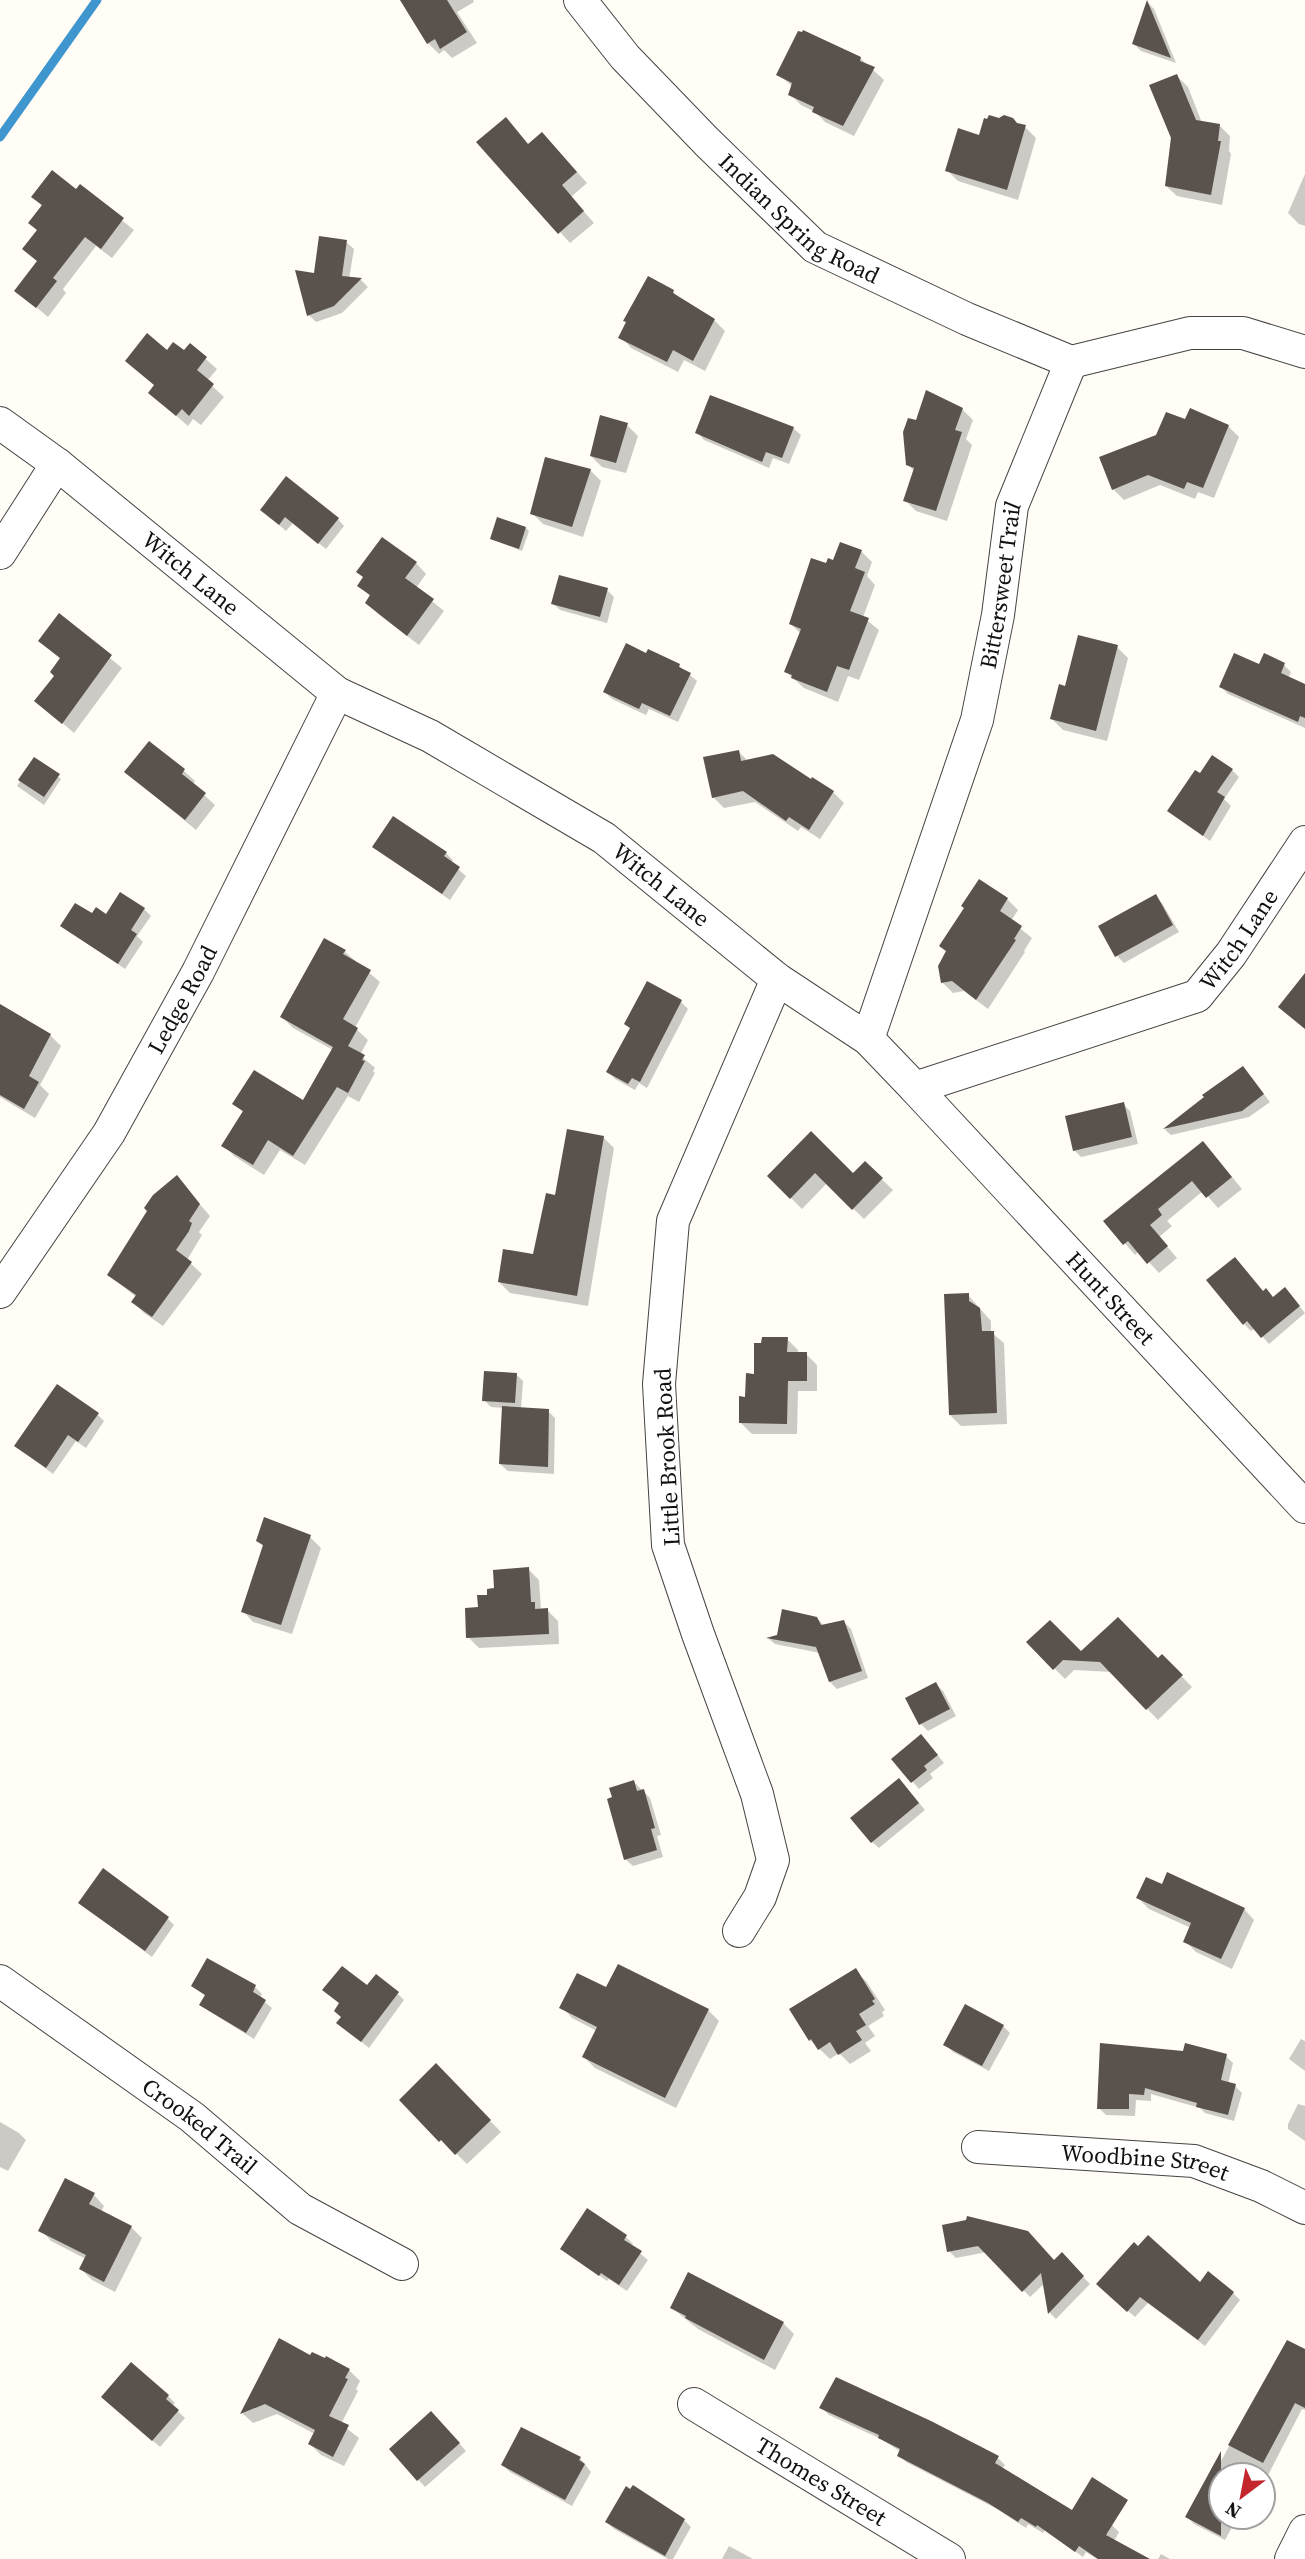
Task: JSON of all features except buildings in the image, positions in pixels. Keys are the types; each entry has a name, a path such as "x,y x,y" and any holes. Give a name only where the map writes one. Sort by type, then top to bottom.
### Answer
{"street":[{"name":"Indian Spring Road","path":"580,0 625,57 707,142 816,247 967,319 1071,362"},
{"path":"1071,362 1190,333 1243,333 1305,352"},
{"name":"Bittersweet Trail","path":"868,1040 977,720 998,615 1012,506 1071,362"},
{"name":"Witch Lane","path":"0,423 57,464 337,693 430,736 604,838 777,979 868,1040 915,1088 1197,996 1231,954 1305,842"},
{"path":"0,553 57,464"},
{"name":"Ledge Road","path":"0,1292 109,1133 198,972 337,693"},
{"name":"Little Brook Road","path":"739,1931 760,1897 773,1860 757,1794 668,1545 659,1384 674,1222 777,979"},
{"name":"Hunt Street","path":"915,1088 1305,1507"},
{"name":"Crooked Trail","path":"0,1981 192,2117 300,2209 402,2264"},
{"name":"Woodbine Street","path":"978,2147 1194,2161 1261,2186 1305,2208"},
{"name":"Thomes Street","path":"694,2404 949,2559"},
{"path":"1291,2559 1305,2531"}],"waterway":[{"path":"0,137 97,0"}]}
